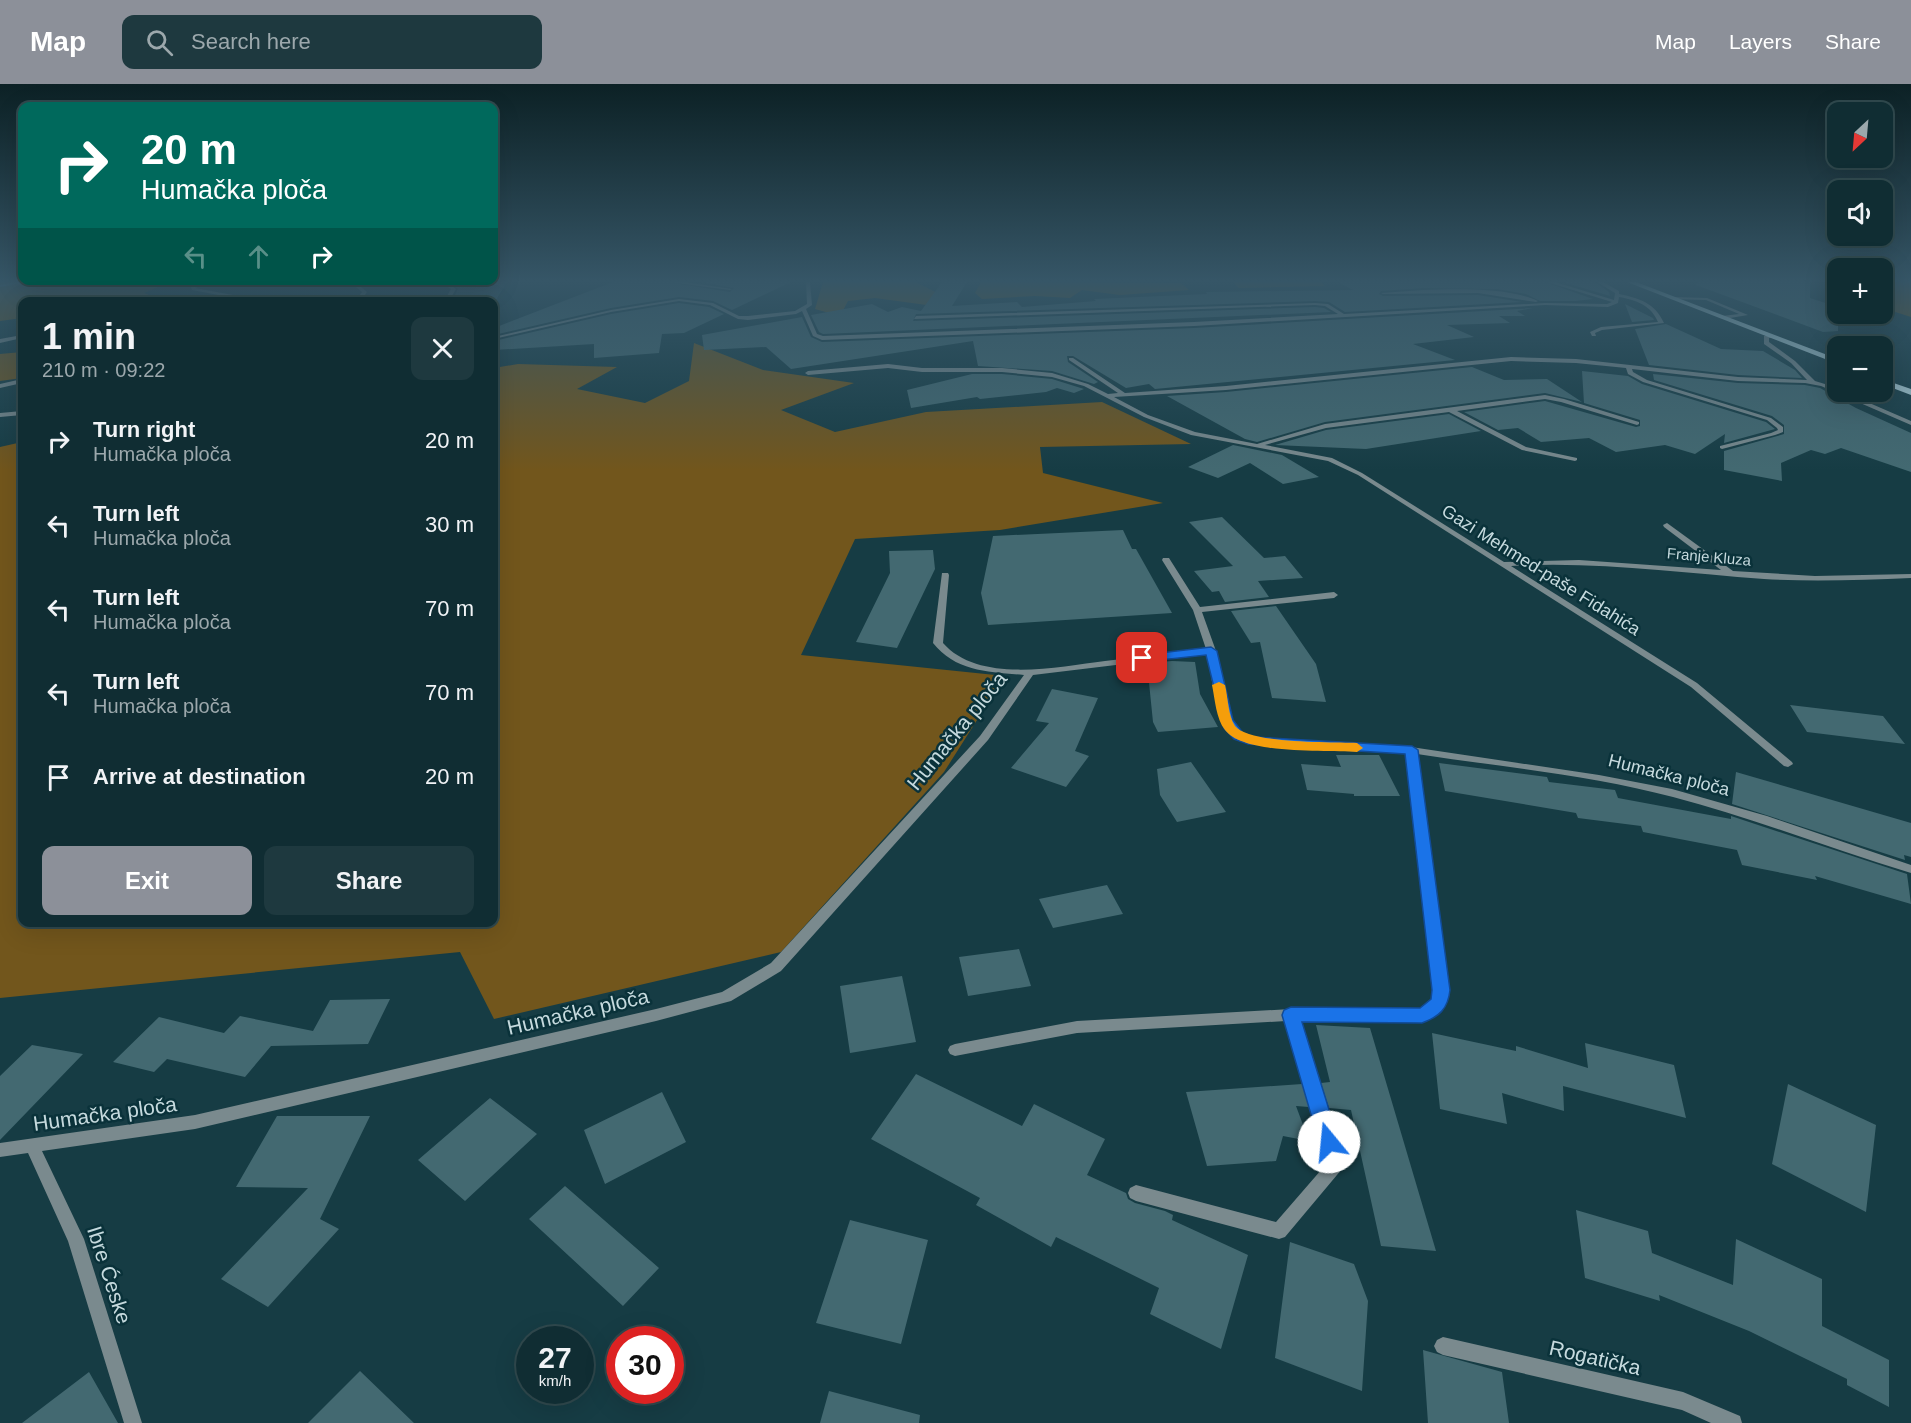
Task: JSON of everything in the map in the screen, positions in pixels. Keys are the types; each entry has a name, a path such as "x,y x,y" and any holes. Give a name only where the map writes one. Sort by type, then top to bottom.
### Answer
{"main road":[{"path":"1794,344 1827,358"},
{"path":"1893,385 1911,392"}],"street":[{"path":"1768,344 1793,362 1813,382"},
{"path":"1071,359 1123,394"},
{"path":"1107,396 1226,388 1511,359 1576,361 1738,379 1813,382 1827,387"},
{"name":"Gazi Mehmed-paše Fidahića","path":"808,373 888,366 936,371 1018,370 1071,380 1171,426 1212,438 1330,459 1344,465 1504,564 1694,685 1788,764"},
{"path":"1628,366 1630,373 1645,381 1769,419 1780,427 1780,431 1773,434 1722,447"},
{"path":"0,386 18,382"},
{"name":"Gazi Mehmed-paše Fidahića","path":"1256,447 1319,427 1449,409 1554,398 1637,423"},
{"path":"1864,402 1911,423"},
{"path":"1449,409 1524,450 1575,459"},
{"path":"0,416 18,414"},
{"path":"1666,525 1730,573"},
{"name":"Humačka ploča","path":"1166,560 1197,610 1211,651 1226,720 1230,728 1239,736 1252,741 1268,743 1412,750 1599,778 1672,794 1763,819 1911,869"},
{"name":"Franje Kluza","path":"1504,564 1533,561 1620,563 1801,578 1911,576"},
{"name":"Humačka ploča","path":"945,575 938,643 943,650 975,667 1030,673 1211,651"},
{"path":"1197,610 1334,595"},
{"name":"Humačka ploča","path":"0,1150 195,1122 645,1018 726,997 776,967 984,738 1030,673"},
{"path":"955,1050 1077,1027 1291,1015 1422,1016 1434,1010 1440,1001 1441,990 1412,750"},
{"path":"1136,1193 1279,1231 1336,1164 1291,1015"},
{"name":"Ibre Ćeske","path":"32,1146 76,1239 134,1423"},
{"name":"Rogatička","path":"1443,1346 1683,1401 1733,1423"}],"shaded area":[{"path":"694,344 698,344 763,370 854,383 781,410 835,432 926,412 1102,402 1191,444 1040,447 1043,473 1163,503 1000,530 855,539 801,655 1005,676 944,772 781,952 494,1019 460,952 0,998 0,447 18,443 18,927 498,927 498,367 518,364 617,367 577,389 645,403 689,381"},
{"path":"18,352 18,379 0,381 0,354"}],"building":[{"path":"498,344 586,344 498,350"},
{"path":"594,344 660,344 659,353 594,358"},
{"path":"703,344 950,344 791,369 766,347 704,350"},
{"path":"974,344 1414,344 1455,360 1155,389 1149,384 1126,388 1073,356 1067,356 1068,362 1098,382 1094,384 1052,371 978,366"},
{"path":"1641,344 1711,344 1721,349 1763,351 1795,370 1802,378 1738,375 1649,365"},
{"path":"1472,367 1504,380 1547,379 1582,402 1545,393 1325,422 1257,442 1245,439 1167,396 1226,392"},
{"path":"1582,371 1628,376 1642,384 1766,422 1775,429 1724,443 1725,434 1695,454 1665,445 1616,452 1589,438 1541,442 1518,428 1498,430 1464,412 1545,401 1636,427 1640,426 1640,420 1584,403"},
{"path":"972,374 1002,374 1052,379 1084,389 1074,393 1057,388 1046,392 980,399 977,397 911,408 907,390"},
{"path":"1653,374 1738,383 1805,385 1820,388 1827,392 1827,402 1845,402 1911,433 1911,472 1841,448 1825,454 1811,450 1781,463 1782,481 1724,470 1724,451 1784,434 1784,425 1772,416 1654,380"},
{"path":"1449,414 1481,431 1366,449 1275,445 1326,430"},
{"path":"1233,445 1282,455 1319,477 1283,484 1250,463 1218,478 1188,467"},
{"path":"1222,517 1264,558 1285,556 1303,578 1258,581 1269,597 1225,602 1219,591 1212,592 1194,571 1233,566 1189,522"},
{"path":"1123,530 1132,549 1136,549 1172,613 988,625 981,593 993,536"},
{"path":"933,550 935,569 897,648 856,642 890,573 889,551"},
{"path":"1276,606 1316,664 1326,702 1272,698 1260,642 1251,643 1231,611"},
{"path":"1195,662 1200,694 1218,727 1158,732 1153,722 1147,663"},
{"path":"1052,689 1098,698 1075,751 1089,756 1066,787 1011,768 1049,723 1036,721"},
{"path":"1790,705 1883,716 1905,744 1807,732"},
{"path":"1336,755 1379,755 1400,796 1354,796 1354,794 1307,790 1301,764 1341,767"},
{"path":"1191,762 1226,812 1177,822 1160,795 1157,769"},
{"path":"1439,763 1547,777 1549,782 1615,790 1618,798 1731,819 1731,816 1907,874 1911,904 1815,876 1817,880 1742,865 1737,850 1643,832 1641,826 1578,818 1576,813 1445,791"},
{"path":"1736,772 1911,823 1911,857 1904,855 1905,860 1732,804"},
{"path":"1107,885 1123,914 1053,928 1039,899"},
{"path":"1019,949 1031,986 968,996 959,957"},
{"path":"902,976 916,1042 850,1053 840,986"},
{"path":"390,999 368,1044 271,1046 245,1077 167,1059 154,1072 113,1062 159,1017 224,1033 240,1016 313,1031 330,1000"},
{"path":"1316,1025 1370,1028 1436,1251 1381,1246 1351,1110 1329,1108 1321,1083 1330,1082"},
{"path":"1432,1033 1516,1051 1516,1046 1588,1068 1585,1043 1674,1065 1686,1118 1563,1086 1564,1111 1502,1093 1507,1124 1440,1109"},
{"path":"32,1045 83,1054 0,1140 0,1076"},
{"path":"916,1074 1022,1126 1034,1104 1105,1139 1087,1175 1126,1193 1128,1199 1135,1203 1165,1211 1173,1215 1172,1220 1248,1255 1221,1349 1150,1314 1159,1288 1056,1237 1051,1247 976,1205 980,1198 871,1139"},
{"path":"1302,1084 1309,1107 1296,1106 1309,1141 1283,1136 1276,1161 1207,1166 1186,1092"},
{"path":"1788,1084 1876,1125 1866,1212 1772,1164"},
{"path":"662,1092 686,1142 605,1184 584,1130"},
{"path":"490,1098 537,1134 465,1201 418,1160"},
{"path":"277,1116 370,1116 320,1219 339,1229 268,1307 221,1279 308,1188 236,1187"},
{"path":"565,1186 659,1268 623,1306 529,1219"},
{"path":"1576,1210 1648,1231 1652,1253 1733,1285 1736,1239 1822,1279 1822,1326 1889,1360 1889,1407 1847,1385 1847,1379 1749,1331 1659,1295 1660,1301 1585,1278"},
{"path":"850,1220 928,1240 901,1344 816,1323"},
{"path":"1290,1242 1354,1264 1368,1301 1362,1391 1275,1358"},
{"path":"1423,1350 1502,1372 1509,1423 1428,1423"},
{"path":"360,1371 414,1423 308,1423"},
{"path":"89,1372 118,1423 22,1423"},
{"path":"829,1391 920,1415 919,1423 820,1423"}],"slow traffic":[{"path":"1219,685 1226,720 1230,728 1239,736 1252,741 1268,743 1357,748"}],"route":[{"path":"1142,658 1211,651 1226,720 1230,728 1239,736 1252,741 1412,750 1441,990 1440,1001 1434,1010 1422,1016 1291,1015 1329,1142"}]}
